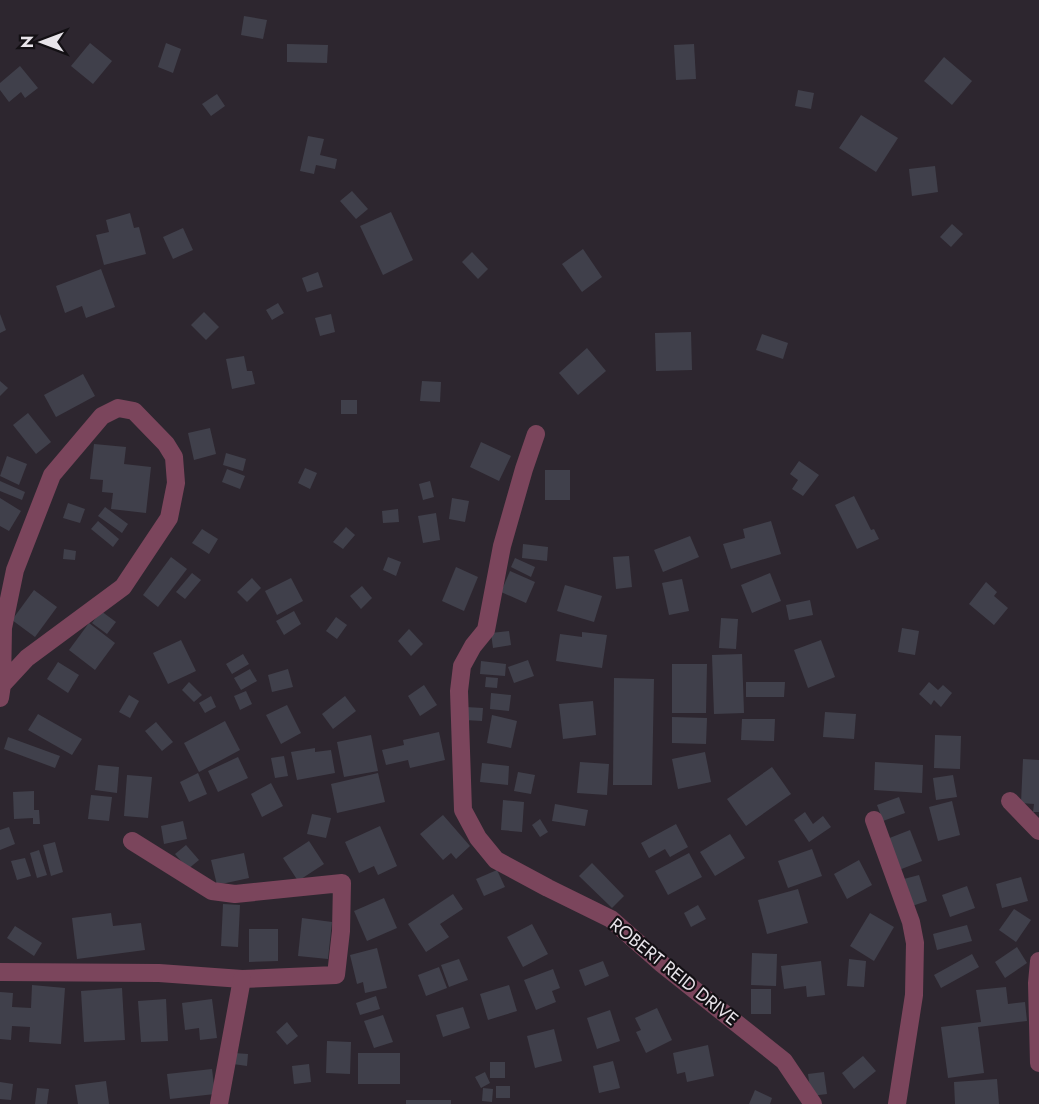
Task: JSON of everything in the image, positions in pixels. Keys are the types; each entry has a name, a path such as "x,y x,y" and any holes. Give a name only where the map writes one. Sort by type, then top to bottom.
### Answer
{"street":[{"path":"118,408 134,411 166,444 174,457 176,483 169,518 123,587 27,658 1,692 3,627 15,570 52,475 102,416 118,408"},
{"name":"ROBERT REID DRIVE","path":"536,434 502,546 486,630 473,646 462,666 459,691 463,810 478,838 496,860 611,919 662,964 784,1061 813,1104"},
{"path":"1010,801 1039,831"},
{"path":"874,820 911,922 915,942 914,995 897,1104"},
{"path":"0,972 159,973 242,980 336,975 342,931 342,883 235,894 212,891 132,841"},
{"path":"1039,961 1037,995 1039,1063"},
{"path":"219,1104 242,980"}],"building":[{"path":"244,16 267,20 263,39 241,35"},
{"path":"90,43 112,61 93,84 71,66"},
{"path":"166,43 181,49 173,73 158,67"},
{"path":"287,44 328,45 327,63 287,62"},
{"path":"694,44 696,79 676,80 674,45"},
{"path":"944,57 972,81 952,105 924,81"},
{"path":"20,66 38,88 25,98 21,92 9,102 0,90 0,83"},
{"path":"798,90 814,93 811,109 795,106"},
{"path":"217,94 225,106 211,116 202,104"},
{"path":"861,115 898,138 876,172 839,148"},
{"path":"308,136 324,139 320,155 337,159 335,169 316,165 314,174 300,171"},
{"path":"935,166 938,192 912,196 909,169"},
{"path":"352,191 368,209 356,219 340,201"},
{"path":"391,212 413,260 383,275 360,226"},
{"path":"130,213 134,228 139,227 146,254 104,265 96,235 109,232 106,220"},
{"path":"952,224 963,234 951,247 940,237"},
{"path":"183,228 193,250 173,259 163,237"},
{"path":"583,249 602,277 582,292 562,264"},
{"path":"472,252 488,269 478,279 462,262"},
{"path":"101,269 115,307 86,318 82,306 65,313 56,286"},
{"path":"318,272 323,287 307,292 302,278"},
{"path":"278,303 284,313 272,320 266,310"},
{"path":"204,312 219,327 206,340 191,325"},
{"path":"0,314 6,330 0,333"},
{"path":"331,314 335,332 320,336 315,318"},
{"path":"691,332 692,370 656,371 655,333"},
{"path":"762,334 788,343 783,359 756,350"},
{"path":"587,348 606,371 578,395 559,373"},
{"path":"244,356 247,371 252,371 255,384 232,389 226,359"},
{"path":"83,374 95,396 56,417 44,395"},
{"path":"0,381 8,388 0,396"},
{"path":"422,381 441,382 440,402 420,401"},
{"path":"341,400 357,400 357,414 341,414"},
{"path":"28,413 51,442 36,454 13,425"},
{"path":"210,428 216,454 194,460 188,433"},
{"path":"481,442 511,456 499,481 470,467"},
{"path":"94,444 126,447 124,464 151,467 146,513 111,509 113,493 102,492 103,480 90,479"},
{"path":"226,453 246,459 243,471 223,465"},
{"path":"7,456 27,464 19,485 0,476"},
{"path":"799,461 819,475 803,496 792,489 798,480 790,474"},
{"path":"305,468 317,473 310,489 298,483"},
{"path":"227,469 245,476 240,489 222,482"},
{"path":"545,470 570,470 570,500 545,500"},
{"path":"0,481 25,492 22,500 0,491"},
{"path":"430,481 434,497 423,500 419,484"},
{"path":"854,496 871,530 874,529 879,539 857,549 835,505"},
{"path":"0,498 21,511 9,531 0,526"},
{"path":"452,498 469,501 465,522 449,519"},
{"path":"68,503 85,509 80,523 63,518"},
{"path":"105,507 128,524 122,533 98,516"},
{"path":"398,509 399,522 383,523 382,511"},
{"path":"436,513 440,540 423,543 418,516"},
{"path":"98,521 119,539 113,547 91,529"},
{"path":"771,521 781,554 731,569 723,544 745,538 743,529"},
{"path":"346,527 355,535 343,549 333,542"},
{"path":"202,529 218,539 209,554 192,543"},
{"path":"690,536 699,557 663,572 654,550"},
{"path":"523,544 548,547 547,561 522,558"},
{"path":"64,549 76,551 75,560 63,559"},
{"path":"629,556 632,587 616,589 613,557"},
{"path":"171,557 187,569 158,607 143,595"},
{"path":"388,557 401,562 396,576 383,570"},
{"path":"515,558 535,567 531,577 511,567"},
{"path":"456,567 478,577 464,611 442,601"},
{"path":"510,571 535,582 526,603 501,592"},
{"path":"192,573 201,580 185,599 176,592"},
{"path":"770,573 781,601 752,613 741,585"},
{"path":"252,578 261,588 247,602 237,592"},
{"path":"291,578 303,601 277,615 265,591"},
{"path":"682,579 689,611 669,615 662,583"},
{"path":"986,582 997,592 994,596 1008,608 994,625 969,604"},
{"path":"565,585 602,596 594,622 557,611"},
{"path":"362,586 372,598 361,609 350,596"},
{"path":"34,590 57,607 35,637 12,620"},
{"path":"810,600 813,615 789,620 786,605"},
{"path":"101,611 116,622 107,634 92,623"},
{"path":"294,611 301,624 284,635 276,621"},
{"path":"336,617 347,625 337,639 326,631"},
{"path":"721,618 738,619 736,649 719,648"},
{"path":"89,623 115,643 95,670 69,650"},
{"path":"902,628 919,631 915,655 898,652"},
{"path":"409,629 423,644 411,656 398,641"},
{"path":"509,631 511,645 493,648 491,633"},
{"path":"582,632 607,635 602,668 556,661 560,634 582,637"},
{"path":"181,640 196,671 168,684 153,653"},
{"path":"821,640 835,677 808,688 794,650"},
{"path":"243,654 249,664 232,674 226,664"},
{"path":"742,654 744,713 714,714 712,655"},
{"path":"528,660 534,676 514,683 508,667"},
{"path":"481,661 506,664 505,676 480,674"},
{"path":"58,662 79,675 68,693 47,679"},
{"path":"672,664 707,664 706,713 672,713"},
{"path":"250,669 257,681 241,690 234,678"},
{"path":"288,669 293,687 272,692 268,675"},
{"path":"486,677 498,678 497,688 485,687"},
{"path":"614,678 654,679 652,785 613,785"},
{"path":"189,682 202,695 194,702 182,690"},
{"path":"746,682 785,682 784,697 746,697"},
{"path":"929,682 938,690 943,685 952,693 941,707 934,700 931,705 919,694"},
{"path":"424,685 437,705 420,716 408,696"},
{"path":"246,691 252,704 240,710 234,696"},
{"path":"491,693 511,695 509,711 490,709"},
{"path":"129,695 139,701 130,718 119,712"},
{"path":"211,696 216,707 205,713 199,703"},
{"path":"345,696 356,711 333,729 322,714"},
{"path":"593,701 596,735 563,739 559,704"},
{"path":"287,705 301,733 281,744 266,715"},
{"path":"466,707 483,708 482,721 465,720"},
{"path":"825,712 856,714 854,739 823,737"},
{"path":"38,714 82,739 72,755 28,730"},
{"path":"492,715 517,721 511,748 487,743"},
{"path":"672,717 707,718 706,744 672,743"},
{"path":"742,719 775,719 774,741 741,740"},
{"path":"225,721 240,750 199,772 184,743"},
{"path":"156,722 173,742 162,751 145,731"},
{"path":"439,732 445,760 410,768 408,760 386,765 382,750 404,745 403,740"},
{"path":"371,735 378,771 344,777 337,742"},
{"path":"935,735 961,736 960,769 934,768"},
{"path":"8,737 60,756 55,768 4,749"},
{"path":"315,748 315,752 331,750 335,773 297,780 291,752"},
{"path":"705,752 711,782 678,789 672,759"},
{"path":"284,756 288,776 275,778 271,758"},
{"path":"238,757 248,778 218,792 208,771"},
{"path":"1023,759 1039,760 1039,812 1033,812 1034,804 1021,803"},
{"path":"580,762 609,764 607,795 577,793"},
{"path":"875,762 923,765 922,793 874,790"},
{"path":"482,763 509,766 508,785 480,782"},
{"path":"98,765 119,767 117,793 95,790"},
{"path":"772,767 791,794 746,826 727,799"},
{"path":"518,772 535,775 531,794 514,791"},
{"path":"198,773 207,794 189,802 180,782"},
{"path":"378,773 385,802 337,813 331,784"},
{"path":"127,775 152,777 148,818 124,816"},
{"path":"953,775 957,797 936,800 933,778"},
{"path":"271,783 283,806 262,817 251,794"},
{"path":"34,791 34,810 39,810 40,824 33,824 33,818 14,819 13,792"},
{"path":"91,795 112,797 109,821 88,819"},
{"path":"899,797 905,813 883,821 877,805"},
{"path":"503,800 524,802 522,832 501,830"},
{"path":"952,801 960,835 938,841 929,807"},
{"path":"555,804 588,810 585,826 552,821"},
{"path":"805,812 813,824 823,816 831,827 809,842 794,820"},
{"path":"312,814 331,818 326,838 307,834"},
{"path":"443,815 470,846 456,859 451,853 443,860 420,834"},
{"path":"540,819 548,832 540,837 532,825"},
{"path":"183,821 187,839 164,844 161,826"},
{"path":"676,824 688,847 670,857 665,849 649,858 641,843"},
{"path":"380,826 397,866 378,875 374,866 359,873 345,842"},
{"path":"9,827 15,844 0,850 0,830"},
{"path":"910,830 922,861 899,870 887,839"},
{"path":"730,834 745,858 715,876 700,852"},
{"path":"309,841 324,864 298,881 283,858"},
{"path":"55,842 63,872 51,876 43,845"},
{"path":"186,845 199,860 188,869 175,854"},
{"path":"812,849 822,876 788,888 778,861"},
{"path":"39,850 47,875 37,878 30,853"},
{"path":"244,853 249,878 217,885 211,860"},
{"path":"689,853 702,877 668,895 655,871"},
{"path":"25,858 31,876 17,880 11,861"},
{"path":"859,860 872,885 847,899 834,874"},
{"path":"592,863 624,896 612,908 579,876"},
{"path":"497,870 505,887 484,896 476,879"},
{"path":"919,875 927,901 909,907 900,880"},
{"path":"1021,877 1028,901 1002,908 996,884"},
{"path":"967,886 975,908 950,917 942,895"},
{"path":"798,889 808,923 767,934 758,900"},
{"path":"453,894 463,909 440,924 449,937 426,952 408,924"},
{"path":"384,898 397,928 367,941 354,911"},
{"path":"223,904 240,905 238,947 221,946"},
{"path":"698,905 706,919 691,927 684,913"},
{"path":"1014,909 1031,920 1016,942 999,930"},
{"path":"111,913 113,926 141,923 145,950 77,959 72,918"},
{"path":"870,913 894,927 874,961 850,946"},
{"path":"302,918 332,922 328,959 298,956"},
{"path":"532,924 548,954 523,967 507,937"},
{"path":"967,925 972,941 937,950 933,934"},
{"path":"15,926 42,943 34,956 7,938"},
{"path":"249,929 278,929 278,961 249,962"},
{"path":"1017,947 1027,963 1005,978 995,962"},
{"path":"377,948 387,988 365,993 363,982 357,984 350,955"},
{"path":"752,953 777,954 776,986 751,985"},
{"path":"972,954 979,967 941,988 934,975"},
{"path":"459,959 468,980 449,987 441,965"},
{"path":"849,959 866,961 864,987 847,986"},
{"path":"603,961 609,976 585,986 579,970"},
{"path":"821,961 825,995 807,997 806,986 784,989 781,966"},
{"path":"439,967 447,988 426,996 418,975"},
{"path":"553,969 560,988 552,991 556,1002 536,1010 524,980"},
{"path":"32,985 65,988 61,1044 29,1042 30,1027 12,1026 11,1040 0,1039 0,992 13,993 12,1007 31,1008"},
{"path":"509,985 517,1011 488,1020 480,994"},
{"path":"1006,987 1008,1004 1025,1002 1027,1021 978,1027 984,1073 948,1078 941,1027 981,1022 976,990"},
{"path":"122,988 125,1040 84,1042 81,991"},
{"path":"751,989 771,989 771,1014 751,1014"},
{"path":"376,996 380,1009 360,1015 356,1003"},
{"path":"166,999 168,1041 141,1042 138,1001"},
{"path":"212,999 217,1038 200,1040 199,1028 185,1030 182,1003"},
{"path":"463,1007 470,1028 443,1037 436,1015"},
{"path":"657,1008 672,1040 646,1053 636,1032 641,1030 635,1018"},
{"path":"610,1010 620,1041 597,1049 587,1018"},
{"path":"383,1015 393,1042 374,1048 364,1021"},
{"path":"287,1022 298,1036 287,1045 276,1032"},
{"path":"554,1029 562,1061 535,1068 527,1036"},
{"path":"327,1041 351,1042 350,1074 326,1073"},
{"path":"708,1045 714,1076 687,1082 685,1072 677,1074 673,1053"},
{"path":"234,1053 248,1054 247,1066 233,1064"},
{"path":"358,1053 400,1053 400,1084 358,1084"},
{"path":"863,1056 876,1071 854,1089 842,1073"},
{"path":"613,1061 620,1088 599,1093 593,1066"},
{"path":"490,1062 505,1062 505,1078 490,1078"},
{"path":"309,1064 311,1082 294,1084 292,1066"},
{"path":"212,1069 215,1094 170,1099 167,1074"},
{"path":"485,1072 490,1083 481,1088 475,1077"},
{"path":"824,1072 827,1094 811,1096 808,1074"},
{"path":"997,1079 999,1104 955,1104 954,1082"},
{"path":"106,1081 109,1104 78,1104 75,1085"},
{"path":"0,1082 13,1084 11,1100 0,1099"},
{"path":"496,1086 510,1086 510,1098 496,1098"},
{"path":"37,1088 49,1089 47,1104 35,1104"},
{"path":"483,1088 493,1089 492,1102 482,1101"},
{"path":"755,1090 772,1098 770,1104 749,1104"},
{"path":"406,1100 451,1100 451,1104 406,1104"}]}
